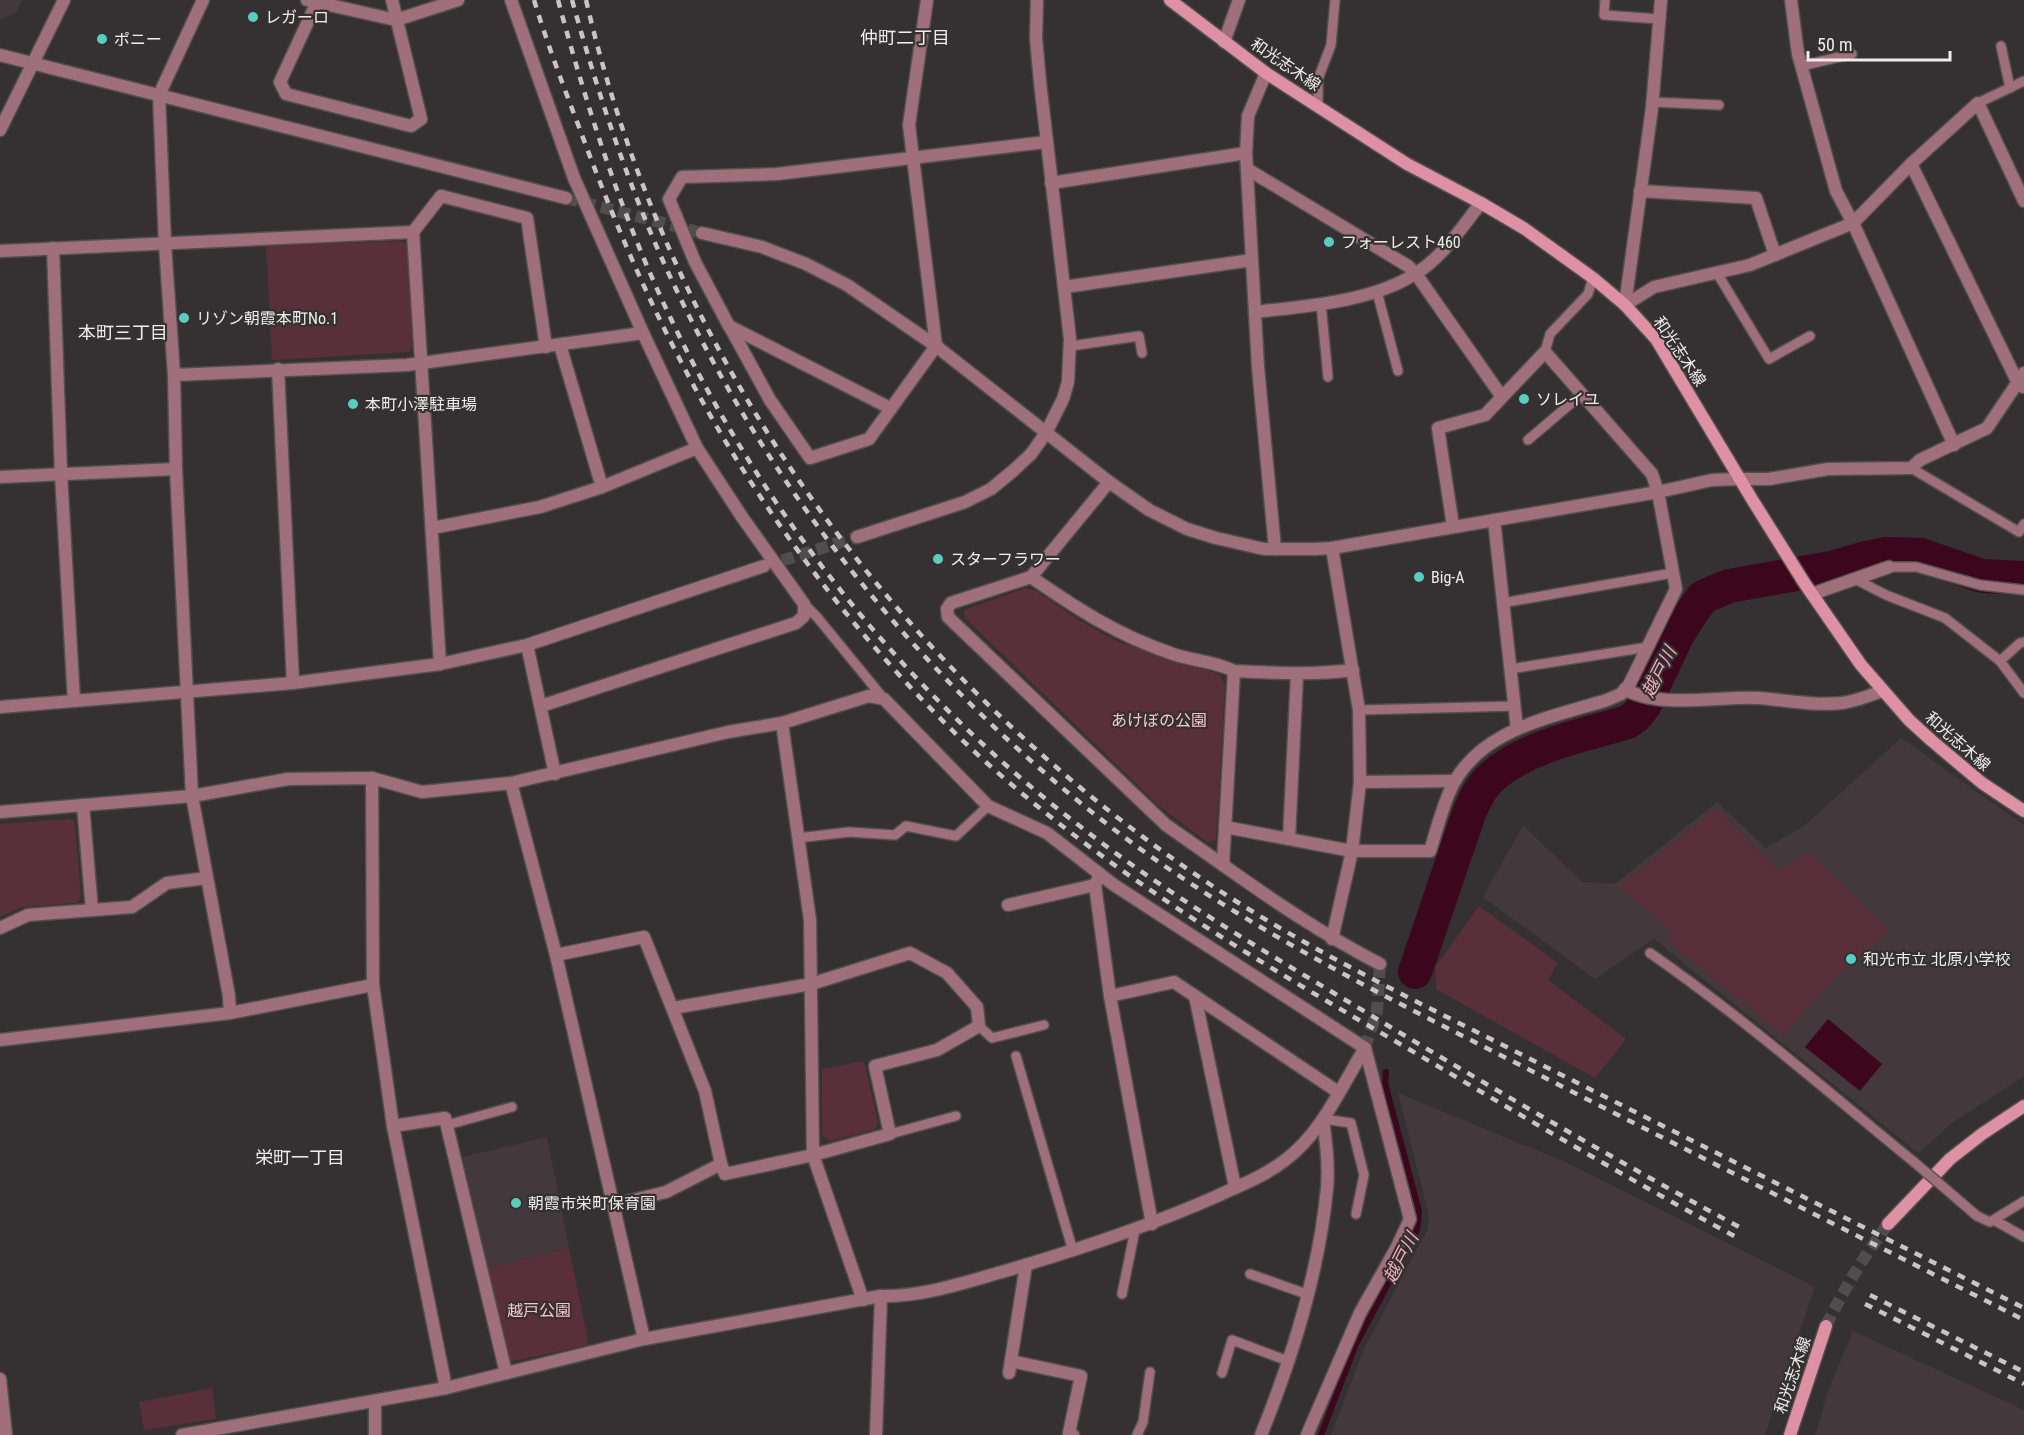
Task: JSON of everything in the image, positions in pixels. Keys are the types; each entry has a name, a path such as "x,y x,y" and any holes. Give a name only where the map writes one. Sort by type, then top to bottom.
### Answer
{"main road":[{"name":"和光志木線","path":"1170,0 1266,73 1407,164 1526,229 1625,304 1656,339 1808,589 1861,665 1909,720 1932,741 1982,783 2024,811"},
{"path":"1888,1224 1950,1159 2024,1106"},
{"name":"和光志木線","path":"1790,1435 1826,1326"}],"street":[{"path":"0,130 64,0"},
{"path":"203,0 159,95 165,244 174,375 176,469 192,796 229,996 230,1013"},
{"path":"392,0 396,20 421,119 411,126 286,94 280,82 312,1 396,20 458,0"},
{"path":"511,0 574,177 697,448 742,517 804,604 804,616 796,623 541,706"},
{"path":"927,0 909,124 913,157 936,346 869,439 810,458 770,400 695,262 669,199 682,177 777,174 913,157 1046,142"},
{"path":"857,537 965,502 991,489 1031,454 1046,433 1063,399 1068,382 1071,346 1046,142 1036,38 1037,0"},
{"path":"1224,42 1239,0"},
{"path":"1625,304 1652,102 1661,0"},
{"path":"1791,0 1798,54 1836,191 1853,223 1954,446"},
{"path":"0,55 567,198"},
{"path":"1266,73 1248,116 1245,153 1258,367 1275,549"},
{"path":"1625,304 1654,287 1750,265 1853,223 1911,164 1978,104 2024,201"},
{"path":"1051,183 1245,153"},
{"path":"702,233 762,247 806,264 848,285 936,346 1109,482 1149,510 1187,529 1242,545 1275,549 1332,548 1658,492 1712,480 1769,478 1828,469 1911,468 1920,460 1954,446 1987,428 2022,381 1911,164"},
{"path":"1246,169 1408,266 1416,274 1502,397"},
{"path":"1640,191 1756,198 1774,255"},
{"path":"440,664 413,232 441,196 527,218 546,347"},
{"path":"1255,312 1321,304 1377,292 1416,274 1448,246 1481,203"},
{"path":"0,251 413,232"},
{"path":"53,248 61,474 74,701"},
{"path":"1064,287 1252,260"},
{"path":"729,326 890,408"},
{"path":"174,375 422,363 643,333"},
{"path":"560,345 602,487"},
{"path":"1225,826 1352,851 1430,850 1449,792 1477,753 1507,733 1607,700 1621,694 1625,689 1635,674 1676,589 1658,492 1652,474 1545,352 1485,415 1438,428 1453,526"},
{"path":"278,369 294,683"},
{"path":"432,528 540,507 602,487 697,448"},
{"path":"0,477 176,469"},
{"path":"1109,482 1031,577 951,603 946,609 948,617 1166,825 1275,902 1332,939 1380,964"},
{"path":"1494,520 1518,729"},
{"path":"1332,548 1359,710 1360,782 1352,851 1332,939"},
{"path":"0,707 294,683 440,664 527,645 764,566"},
{"path":"1808,589 1856,579 1889,567"},
{"path":"1031,577 1076,609 1118,633 1174,654 1234,671 1297,674 1353,670"},
{"path":"527,645 555,774"},
{"path":"1223,865 1234,671"},
{"path":"1289,839 1297,674"},
{"path":"1625,689 1639,696 1658,700 1759,698 1806,704 1863,699 1882,691"},
{"path":"0,812 192,796 288,779 372,778 422,792 511,783 728,732 782,723 869,696 884,699 988,806 1047,833 1098,880 1124,892 1365,1047 1410,1219 1360,1313 1307,1435"},
{"path":"782,723 810,920 813,1155 863,1300"},
{"path":"372,778 373,985 393,1126 446,1388"},
{"path":"1360,782 1455,782"},
{"path":"511,783 556,955 644,1339"},
{"path":"83,805 92,910"},
{"path":"0,928 28,915 132,907 167,883 207,878"},
{"path":"1008,905 1098,880"},
{"path":"1098,880 1110,996 1152,1224"},
{"path":"556,955 644,937 705,1091 725,1174 813,1155 890,1134 875,1066 937,1050 979,1026 977,1007 946,974 910,953 812,984 673,1008"},
{"path":"1110,996 1174,982 1338,1092"},
{"path":"0,1040 230,1013 373,985"},
{"path":"1195,996 1235,1188"},
{"path":"182,1435 446,1388 644,1339 881,1296 895,1296 933,1289 1073,1251 1152,1224 1235,1188 1283,1162 1305,1142 1323,1119 1365,1047"},
{"path":"393,1126 445,1118 506,1373"},
{"path":"1261,1435 1288,1361 1313,1280 1328,1186 1327,1148 1323,1119"},
{"path":"613,1205 666,1192 721,1164"},
{"path":"1026,1265 1010,1367 1081,1376 1069,1433 1072,1435"},
{"path":"876,1435 881,1296"},
{"path":"0,1379 6,1435"},
{"path":"375,1402 375,1435"}],"lane":[{"path":"1318,106 1318,80 1331,45 1335,0"},
{"path":"1605,0 1604,15 1659,19"},
{"path":"2001,46 2010,88"},
{"path":"1801,66 1852,54"},
{"path":"1978,104 2024,81"},
{"path":"1652,102 1719,105"},
{"path":"1717,273 1769,359 1810,336"},
{"path":"1545,352 1550,334 1588,294 1593,278"},
{"path":"1377,292 1398,371"},
{"path":"1321,304 1328,377"},
{"path":"1071,346 1139,336 1142,353"},
{"path":"1528,440 1582,394"},
{"path":"1911,468 2019,532 2024,524"},
{"path":"1889,567 1916,567 1980,585 2024,590"},
{"path":"1502,603 1673,573"},
{"path":"1856,579 1886,595 1945,618 2000,661 2024,693"},
{"path":"804,604 884,699"},
{"path":"2000,661 2024,642"},
{"path":"1510,669 1648,647"},
{"path":"1359,710 1515,705"},
{"path":"798,838 849,832 895,835 906,826 956,836 988,806"},
{"path":"1650,953 1749,1025 1977,1216 1990,1222 2024,1202"},
{"path":"979,1026 992,1038 1044,1025"},
{"path":"1016,1056 1073,1251"},
{"path":"447,1125 512,1107"},
{"path":"890,1134 956,1116"},
{"path":"1323,1119 1351,1123 1364,1174 1356,1214"},
{"path":"1994,1220 2024,1237"},
{"path":"1122,1294 1135,1230"},
{"path":"1250,1274 1309,1295"},
{"path":"1222,1372 1232,1340 1288,1361"},
{"path":"1137,1435 1143,1422 1150,1372"}],"shaded area":[{"path":"0,0 22,0 16,13 0,20"},
{"name":"和光市立 北原小学校","path":"1901,738 2024,825 2024,1076 1955,1121 1918,1153 1654,939 1595,979 1483,897 1523,825 1582,882 1615,884 1717,802 1766,848 1804,826"},
{"path":"1828,1019 1882,1064 1860,1091 1805,1047"},
{"path":"1398,1093 1565,1162 1815,1287 1765,1435 1331,1435 1364,1349 1427,1230 1429,1217 1427,1207"},
{"name":"朝霞市栄町保育園","path":"547,1137 569,1248 486,1268 462,1157"},
{"path":"1853,1331 2024,1410 2024,1435 1815,1435 1828,1391"}],"green space":[{"path":"400,241 409,245 413,345 409,352 272,360 266,246"},
{"name":"あけぼの公園","path":"1026,588 1037,591 1077,619 1118,642 1219,674 1225,685 1216,840 1207,842 1158,805 964,617 964,610"},
{"path":"1717,808 1777,870 1809,852 1889,930 1823,990 1784,1036 1668,941 1673,933 1619,886"},
{"path":"70,819 75,822 81,899 76,903 22,907 0,917 0,824"},
{"path":"1479,906 1558,963 1548,980 1626,1039 1595,1078 1436,989 1436,966"},
{"path":"864,1061 878,1122 875,1130 829,1141 822,1134 822,1069"},
{"name":"越戸公園","path":"569,1248 589,1345 509,1362 486,1268"},
{"path":"212,1388 216,1419 144,1430 139,1402"}],"waterway":[{"name":"越戸川","path":"1415,972 1468,816 1484,785 1506,766 1539,749 1628,722 1636,716 1644,706 1677,636 1703,597 1729,586 1831,568 1886,554 1921,555 1982,576 2024,578"},
{"name":"越戸川","path":"1321,1435 1356,1344 1417,1230 1419,1211 1385,1083 1386,1072"}],"tunnel":[{"path":"566,198 702,233"},
{"path":"765,566 857,537"},
{"path":"1365,1048 1377,1011 1380,964"},
{"path":"1826,1326 1855,1273 1888,1224"}],"railway":[{"path":"534,0 567,95 624,240 661,323 703,403 734,456 802,556 839,604 918,696 1010,784 1062,826 1169,903 1338,1008 1609,1166 1738,1238"},
{"path":"558,0 581,81 621,202 653,280 708,392 750,463 796,531 846,597 900,660 957,719 1017,775 1081,827 1155,881 1270,954 1475,1077 1743,1229"},
{"path":"572,0 611,128 646,221 700,337 746,418 797,497 853,572 913,644 978,712 1047,775 1120,834 1167,868 1265,930 1365,986 2024,1320"},
{"path":"586,0 625,135 676,264 739,386 814,502 899,611 995,711 1099,803 1211,885 1291,935 1416,1001 2024,1308"},
{"path":"1870,1295 2024,1372"},
{"path":"1865,1304 2024,1384"}],"place":[{"name":"レガーロ","path":"253,17"},
{"name":"ポニー","path":"102,39"},
{"name":"フォーレスト460","path":"1329,242"},
{"name":"リゾン朝霞本町No.1","path":"184,318"},
{"name":"ソレイユ","path":"1524,399"},
{"name":"本町小澤駐車場","path":"353,404"},
{"name":"スターフラワー","path":"938,559"},
{"name":"Big-A","path":"1419,577"},
{"name":"和光市立 北原小学校","path":"1851,959"},
{"name":"朝霞市栄町保育園","path":"516,1203"}],"district":[{"name":"仲町二丁目","path":"905,38"},
{"name":"本町三丁目","path":"123,333"},
{"name":"栄町一丁目","path":"300,1158"}]}
